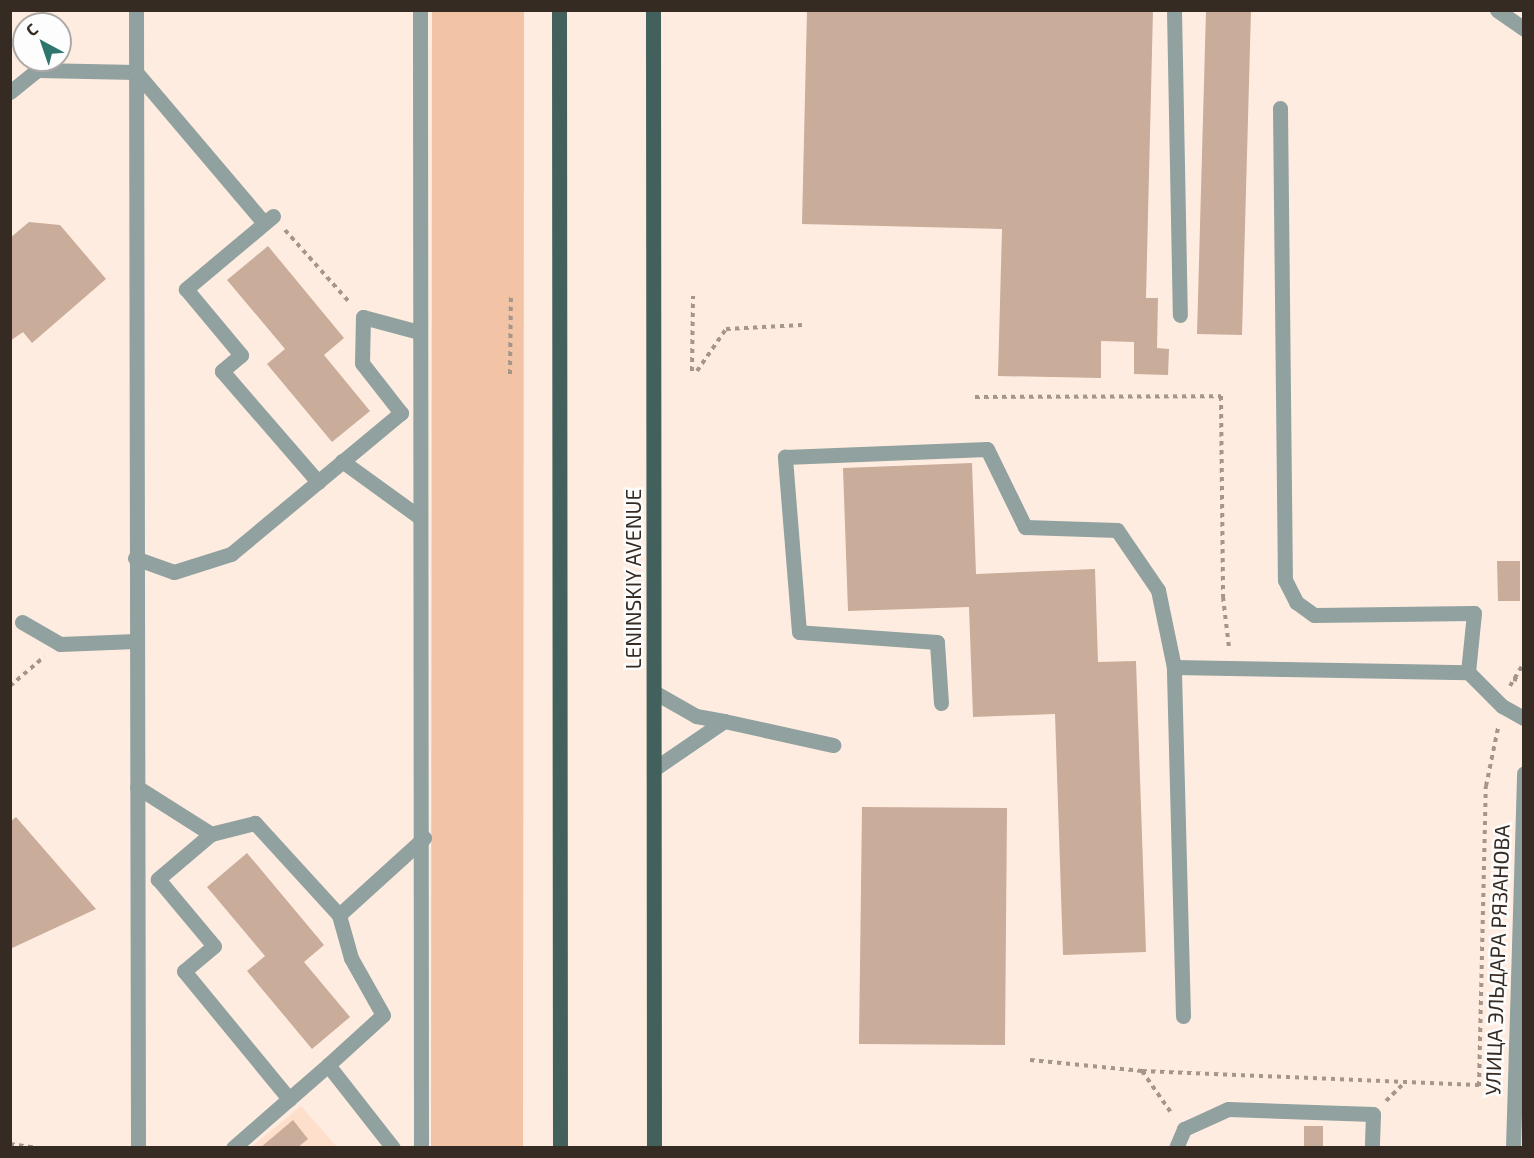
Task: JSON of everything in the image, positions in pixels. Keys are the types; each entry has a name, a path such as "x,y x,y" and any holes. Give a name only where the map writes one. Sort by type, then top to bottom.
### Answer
{"main road":[{"path":"559,10 560,1148"},
{"name":"LENINSKIY AVENUE","path":"653,10 654,1148"}],"street":[{"path":"136,10 135,558 138,1148"},
{"path":"420,10 418,516 424,838 421,1148"},
{"path":"1174,10 1180,315"},
{"path":"1497,10 1524,29"},
{"path":"10,92 37,70 136,72 268,220 186,290 241,354 222,371 318,482"},
{"path":"1280,108 1285,580 1296,602 1314,615 1474,613 1468,672"},
{"path":"135,558 174,572 231,554 401,413 362,363 363,317 419,332"},
{"path":"941,703 937,642 799,632 785,457 987,449 1025,527 1117,530 1158,590 1174,668 1183,1016"},
{"path":"342,461 418,516"},
{"path":"22,622 60,644 136,641"},
{"path":"1174,668 1234,671 1468,672 1502,706 1524,718"},
{"path":"654,692 696,716 833,745"},
{"path":"654,769 724,721"},
{"name":"УЛИЦА ЭЛЬДАРА РЯЗАНОВА","path":"1513,1148 1519,1028 1524,773"},
{"path":"137,787 211,834"},
{"path":"233,1148 328,1065 383,1015 351,958 339,915 255,823 211,834 158,879 214,946 184,971 289,1099"},
{"path":"339,915 424,838"},
{"path":"328,1065 393,1148"},
{"path":"1176,1148 1184,1129 1228,1109 1373,1114 1372,1148"}],"path":[{"path":"268,220 363,317"},
{"path":"510,374 511,296"},
{"path":"693,296 695,371 726,329 802,325"},
{"path":"975,397 1221,396 1224,627 1234,671"},
{"path":"10,686 60,644"},
{"path":"1030,1060 1142,1071 1479,1086 1486,786 1502,706 1513,679 1524,663"},
{"path":"1513,679 1524,681"},
{"path":"1142,1071 1184,1129"},
{"path":"10,1144 40,1148"}],"shaded area":[{"path":"432,11 524,11 523,1147 431,1147"},
{"path":"301,1106 337,1147 250,1148"}],"building":[{"path":"807,10 1153,10 1146,298 1158,298 1157,348 1169,349 1168,375 1134,374 1134,342 1101,341 1101,378 998,376 1002,229 802,224"},
{"path":"1206,10 1251,10 1242,335 1197,334"},
{"path":"29,222 60,225 106,279 32,343 23,332 10,341 10,238"},
{"path":"268,246 344,338 324,355 370,411 332,442 267,364 285,349 227,280"},
{"path":"972,463 976,574 1095,569 1098,662 1136,661 1146,952 1063,955 1055,714 973,717 969,607 848,611 843,468"},
{"path":"1497,561 1520,561 1520,601 1498,601"},
{"path":"862,807 1007,808 1005,1045 859,1044"},
{"path":"16,817 96,909 10,949 10,822"},
{"path":"247,853 324,945 304,962 350,1017 312,1049 247,971 265,956 207,887"},
{"path":"293,1120 308,1139 297,1148 260,1148"},
{"path":"1304,1126 1323,1126 1323,1148 1304,1148"}]}
